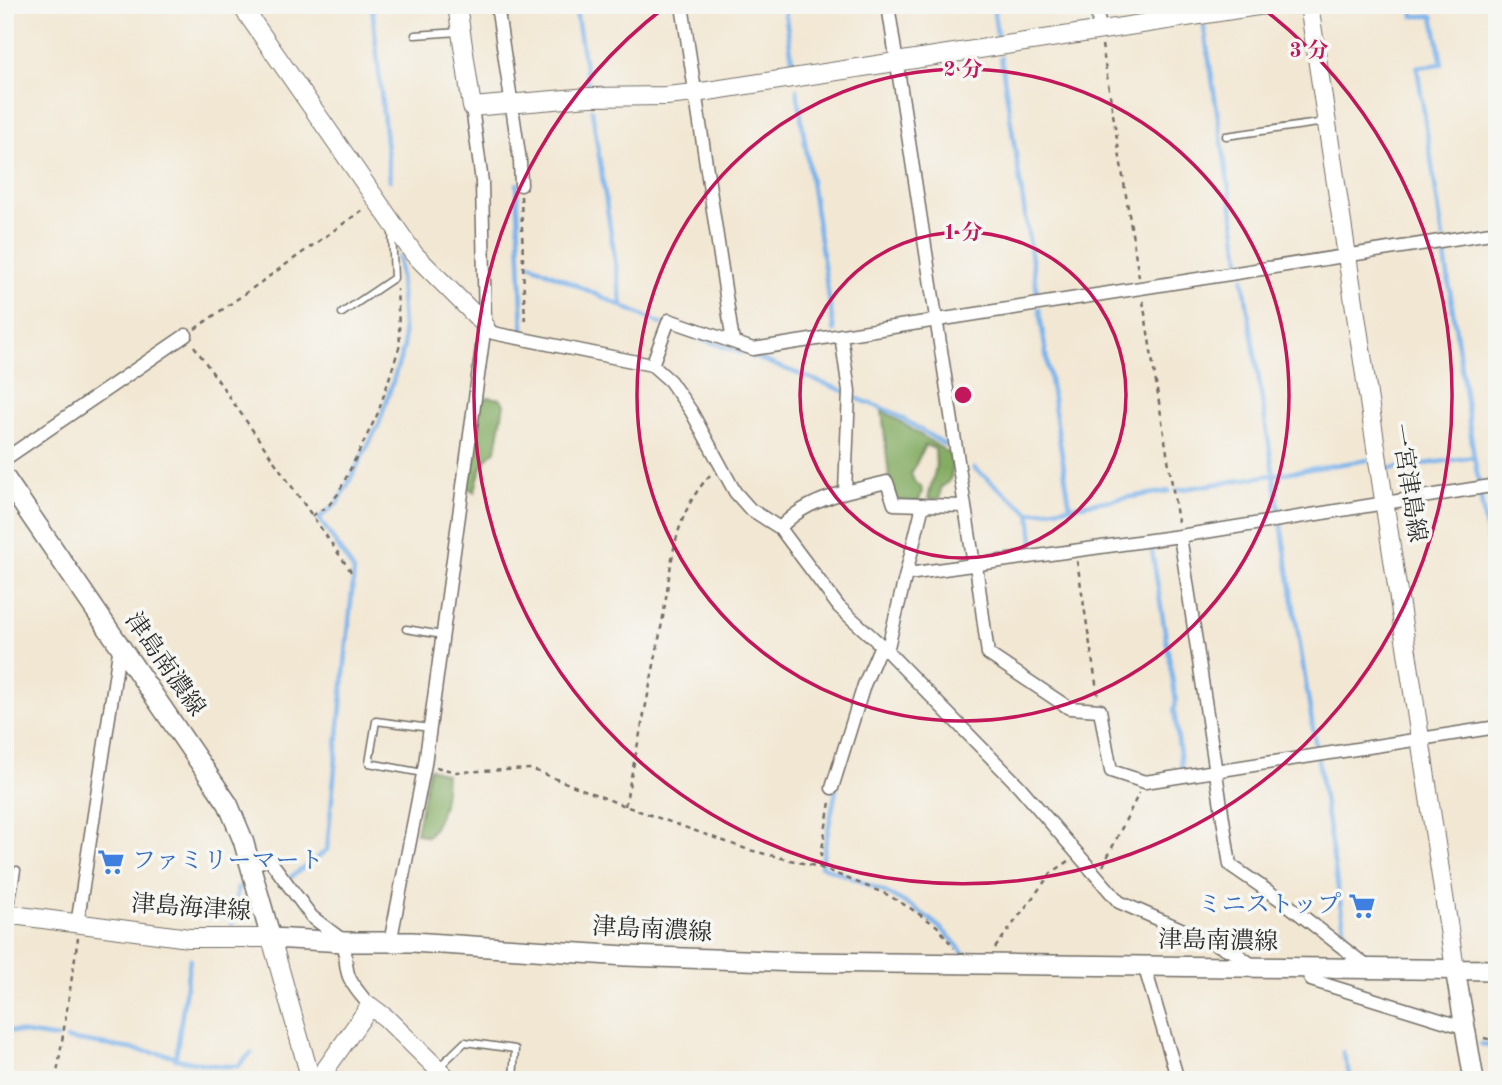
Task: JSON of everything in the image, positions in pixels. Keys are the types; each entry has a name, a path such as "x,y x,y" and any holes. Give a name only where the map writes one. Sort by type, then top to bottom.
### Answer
{"main road":[{"path":"241,5 414,254 485,325"},
{"path":"457,5 472,107 589,97 695,93 1264,5"},
{"name":"一宮津島線","path":"1309,5 1455,969"},
{"name":"津島南濃線","path":"5,478 228,804 250,865 271,938 799,962 1497,970"},
{"name":"津島海津線","path":"7,914 189,938 271,938 311,1080"},
{"path":"1455,969 1474,1080"},
{"path":"318,1080 370,1006 387,1018 443,1074"}],"street":[{"path":"682,5 733,342"},
{"path":"888,5 988,654 1069,708 1100,710 1111,771 1145,782 1497,727"},
{"path":"1096,5 1100,31"},
{"path":"497,9 520,161 521,185"},
{"path":"390,943 424,769 485,325 482,182 472,107"},
{"path":"652,365 669,320 752,349 1497,232"},
{"path":"485,325 493,333 652,365 670,381 691,411 735,492 750,509 780,528 839,607 884,648 1018,786 1119,902 1236,953 1255,967"},
{"path":"5,459 186,335"},
{"path":"841,335 849,391 845,492"},
{"path":"780,528 788,519 812,503 887,482 894,504 965,506"},
{"path":"908,574 1180,536 1497,485"},
{"path":"832,788 864,685 884,648 908,574 923,505"},
{"path":"1180,536 1230,865 1288,905 1369,968"},
{"path":"80,925 120,644"},
{"path":"250,865 269,859 312,917 345,943 345,970 352,984 370,1006"},
{"path":"1144,965 1178,1080"},
{"path":"1306,968 1311,980 1466,1028"}],"lane":[{"path":"497,9 545,5"},
{"path":"415,34 461,31"},
{"path":"1226,136 1326,121"},
{"path":"342,313 394,278 392,222"},
{"path":"406,629 442,635"},
{"path":"424,769 369,763 376,720 430,729"},
{"path":"7,914 16,870"},
{"path":"443,1074 465,1042 515,1049 513,1080"}],"path":[{"path":"521,185 526,340"},
{"path":"352,573 186,335 376,200"},
{"path":"312,516 329,505 338,494 378,413 400,345 394,278"},
{"path":"625,806 662,626 675,539 692,496 720,464"},
{"path":"1076,551 1100,710"},
{"path":"424,769 456,772 531,768 625,806 749,850 818,867 886,894 937,926 958,953 959,964"},
{"path":"1097,878 1145,782"},
{"path":"818,867 832,788"},
{"path":"991,964 991,953 1051,873 1077,856"},
{"path":"56,1080 80,925"}],"green space":[{"path":"488,397 501,399 504,404 496,450 481,469 475,492 466,487 477,405"},
{"path":"882,410 950,454 952,473 949,481 941,487 940,497 934,500 928,498 936,467 935,449 925,445 911,474 915,483 921,486 922,493 918,502 896,500 889,477"},
{"path":"429,768 446,774 440,815 427,837 416,833"}],"waterway":[{"path":"372,5 390,180"},
{"path":"575,5 588,85"},
{"path":"784,5 793,66"},
{"path":"993,5 997,35"},
{"path":"1412,5 1413,16 1433,16 1442,64 1417,67 1443,238"},
{"path":"1204,27 1241,266"},
{"path":"1001,58 1038,299"},
{"path":"797,90 834,331"},
{"path":"592,110 622,306"},
{"path":"517,184 523,331"},
{"path":"1444,248 1474,457"},
{"path":"291,877 327,850 354,571 319,518 338,503 379,424 404,347 399,257"},
{"path":"530,264 661,324"},
{"path":"1243,278 1280,515"},
{"path":"1039,309 1070,507"},
{"path":"671,328 741,353"},
{"path":"751,356 844,391"},
{"path":"853,397 892,412 945,445"},
{"path":"1389,469 1474,457 1479,483"},
{"path":"1177,490 1367,460"},
{"path":"974,468 1030,513 1169,491"},
{"path":"1480,494 1497,593"},
{"path":"1023,552 1034,550 1030,513"},
{"path":"1281,524 1316,748"},
{"path":"1151,544 1176,701 1174,709 1182,770"},
{"path":"1318,759 1345,934"},
{"path":"836,790 821,866 861,881 917,910 934,922 963,953"},
{"path":"232,924 238,887"},
{"path":"67,1039 176,1056 190,959"},
{"path":"5,1030 57,1038"},
{"path":"1481,1044 1497,1046"},
{"path":"1343,1052 1351,1080"},
{"path":"176,1056 175,1059 238,1066 251,1053"}],"place":[{"name":"ファミリーマート","path":"111,862"},
{"name":"ミニストップ","path":"1362,906"}]}
